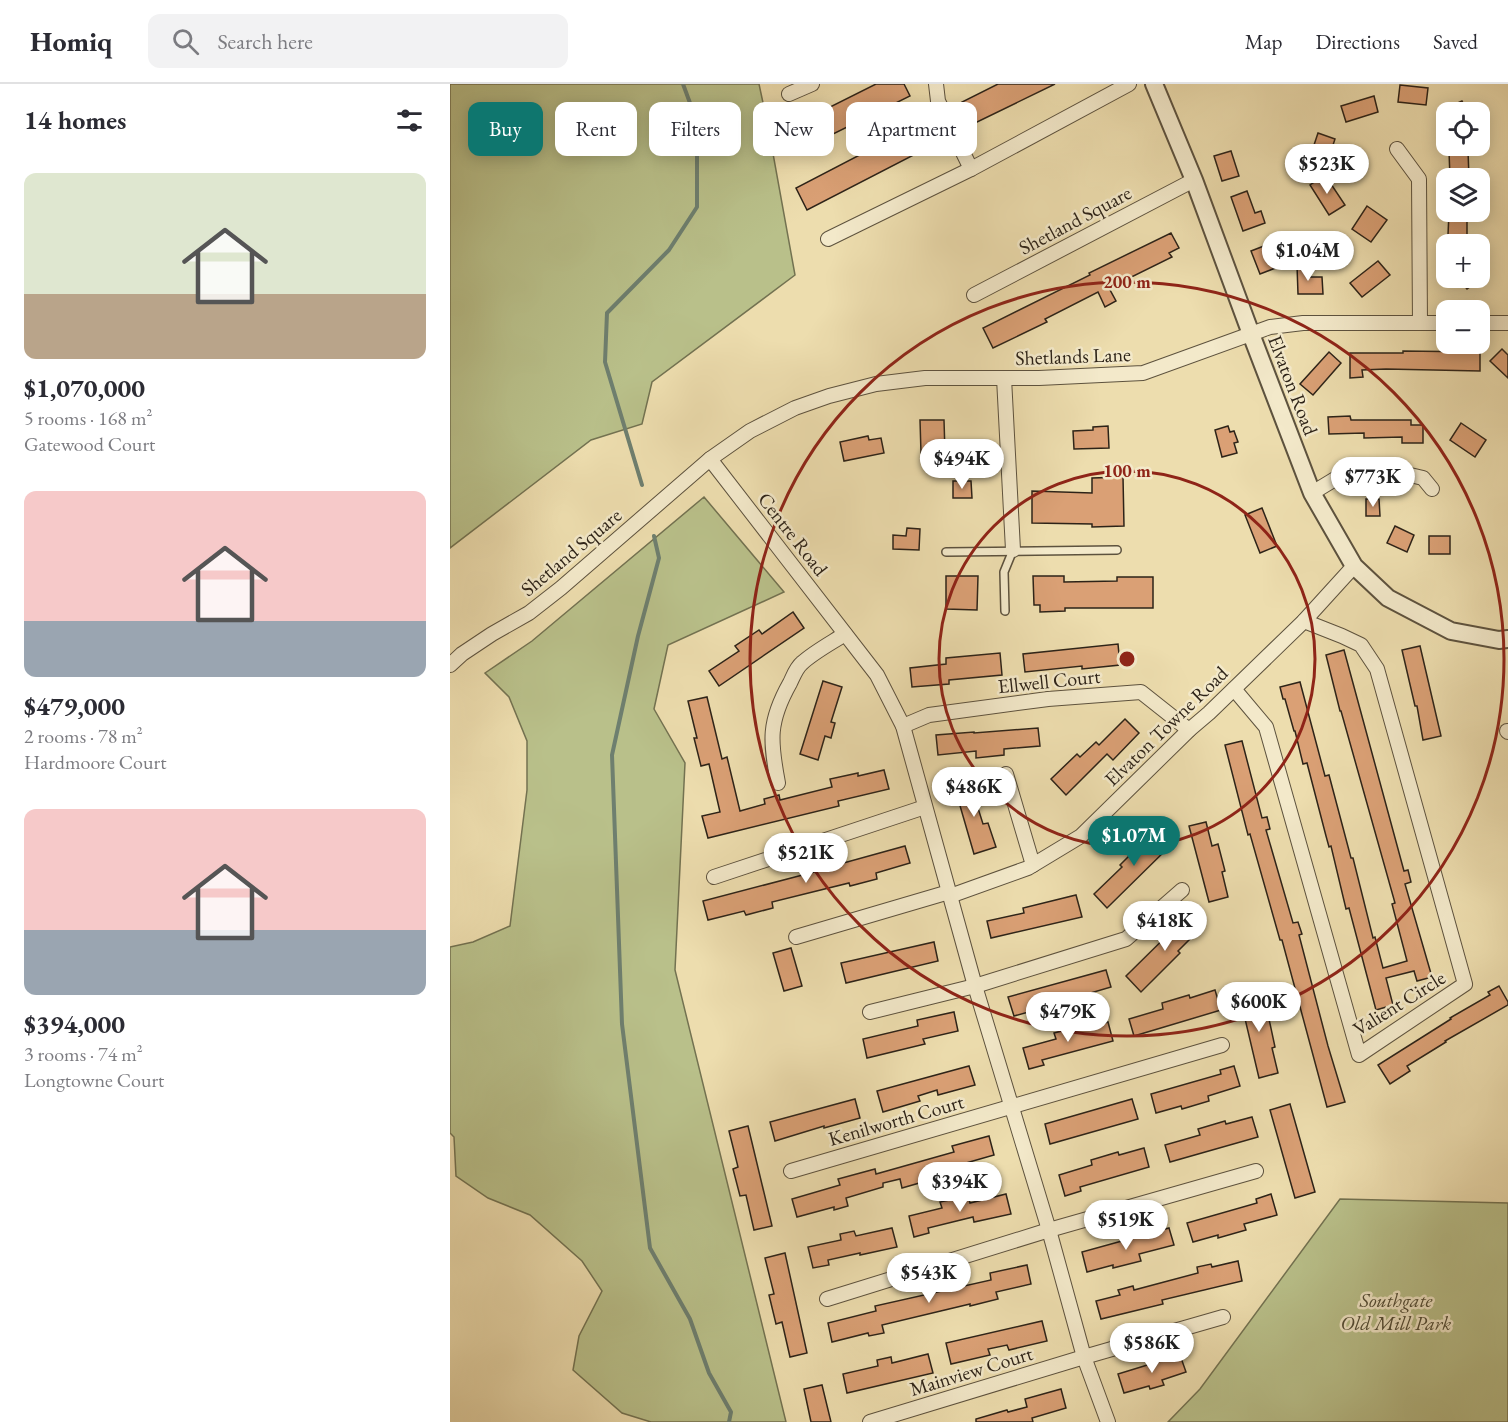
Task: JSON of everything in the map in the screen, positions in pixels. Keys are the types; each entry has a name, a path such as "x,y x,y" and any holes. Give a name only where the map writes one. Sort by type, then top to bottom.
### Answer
{"street":[{"path":"789,94 812,84"},
{"path":"936,84 938,101 971,169"},
{"path":"828,239 971,169 1129,84"},
{"name":"Elvaton Road","path":"1154,84 1194,180 1312,493 1354,566 1388,598 1451,631 1500,640 1508,639"},
{"path":"1397,149 1419,179 1420,323"},
{"name":"Shetland Square","path":"974,295 1194,180"},
{"name":"Shetlands Lane","path":"710,459 750,431 795,408 829,396 876,384 925,378 1039,378 1143,373 1270,327 1302,323 1436,323"},
{"path":"1490,323 1508,323"},
{"path":"1004,378 1012,550"},
{"name":"Shetland Square","path":"450,664 492,634 529,613 710,459"},
{"name":"Centre Road","path":"710,459 877,675 903,726 975,986 1049,1230 1084,1357 1108,1422"},
{"path":"1312,493 1340,476 1393,471 1423,478 1432,489"},
{"name":"Elvaton Towne Road","path":"796,937 949,894 1028,868 1081,836 1304,621 1354,566"},
{"name":"Valient Circle","path":"1234,688 1266,727 1359,1055 1465,984 1377,669 1361,645 1304,621"},
{"path":"778,783 772,748 775,714 800,664 845,634"},
{"name":"Ellwell Court","path":"903,726 929,715 1048,699 1141,693 1189,730"},
{"path":"1006,774 1033,865"},
{"path":"714,877 925,807"},
{"path":"870,1012 975,986 1126,939 1182,890"},
{"name":"Kenilworth Court","path":"791,1171 1222,1045"},
{"path":"827,1299 1049,1230 1256,1171"},
{"name":"Mainview Court","path":"870,1422 1222,1317"}],"lane":[{"path":"1005,611 1004,572 1012,550"},
{"path":"946,552 1117,550"}],"green space":[{"path":"450,84 759,84 763,102 753,102 753,156 773,156 795,275 652,382 642,424 591,440 450,548"},
{"path":"704,497 784,592 668,645 654,709 685,763 675,970 786,1422 651,1422 622,1413 573,1370 579,1336 602,1291 582,1261 530,1215 488,1198 456,1176 454,1137 450,1133 450,947 473,942 510,926 527,790 527,741 509,697 485,673 532,641"},
{"name":"Southgate Old Mill Park","path":"1340,1199 1508,1203 1508,1422 1168,1422 1200,1389"}],"building":[{"path":"876,84 904,84 910,96 898,102 846,102 846,128 834,134 834,105"},
{"path":"998,84 1055,84 977,122 977,102 962,102"},
{"path":"1400,85 1428,88 1426,105 1398,102"},
{"path":"1374,96 1378,112 1346,122 1341,106"},
{"path":"1318,133 1335,139 1327,163 1310,157"},
{"path":"1231,151 1239,176 1222,181 1214,156"},
{"path":"858,156 912,156 807,210 796,188"},
{"path":"1449,156 1468,156 1469,168 1450,168"},
{"path":"1325,175 1345,205 1329,215 1310,185"},
{"path":"1247,191 1255,213 1261,211 1265,223 1243,231 1231,197"},
{"path":"1367,206 1387,220 1371,242 1352,229"},
{"path":"1449,222 1467,222 1467,234 1448,234"},
{"path":"1171,233 1179,248 1169,253 1172,257 1109,288 1116,301 1105,307 1098,292 1045,319 1047,322 993,348 983,328"},
{"path":"1277,241 1286,264 1260,274 1251,251"},
{"path":"1378,261 1390,275 1362,297 1350,283"},
{"path":"1297,265 1310,265 1310,277 1322,277 1323,294 1298,294"},
{"path":"1502,349 1508,355 1508,378 1490,361"},
{"path":"1403,351 1480,354 1480,371 1362,370 1363,377 1350,378 1350,353 1403,353"},
{"path":"1329,352 1341,363 1313,395 1300,384"},
{"path":"1350,416 1351,420 1411,420 1411,425 1423,425 1423,443 1402,443 1402,437 1364,438 1364,433 1329,434 1328,417"},
{"path":"920,420 944,420 945,453 921,453"},
{"path":"1461,423 1486,440 1475,457 1450,440"},
{"path":"1108,426 1109,448 1074,449 1073,431 1093,430 1093,427"},
{"path":"1228,426 1230,432 1234,431 1238,442 1234,443 1237,453 1222,457 1215,430"},
{"path":"868,436 869,440 881,438 884,453 844,461 840,442"},
{"path":"1123,477 1124,526 1092,527 1092,524 1032,523 1032,491 1092,493 1092,478"},
{"path":"953,481 971,481 972,498 953,498"},
{"path":"1366,499 1379,499 1380,516 1366,516"},
{"path":"1262,508 1277,546 1260,553 1245,515"},
{"path":"1395,526 1414,535 1407,552 1387,543"},
{"path":"907,528 920,529 919,550 893,549 893,535 906,536"},
{"path":"1429,536 1450,536 1450,554 1429,554"},
{"path":"946,576 978,576 977,610 946,609"},
{"path":"1033,576 1064,576 1064,582 1117,581 1117,577 1153,577 1153,608 1065,608 1065,611 1040,612 1040,605 1034,605"},
{"path":"793,612 804,628 719,686 709,671 739,651 735,646 759,630 762,634"},
{"path":"1118,644 1120,665 1025,672 1023,654"},
{"path":"1420,646 1441,736 1423,740 1417,706 1415,706 1402,650"},
{"path":"1344,650 1404,871 1408,870 1411,882 1405,884 1432,977 1417,981 1414,971 1386,978 1393,1005 1376,1010 1307,763 1303,764 1280,687 1300,682 1325,776 1329,775 1383,968 1407,961 1392,904 1395,903 1326,655"},
{"path":"1000,653 1002,675 949,680 949,684 912,687 910,668 946,664 946,658"},
{"path":"823,681 842,687 831,722 835,723 831,738 825,736 818,760 800,754"},
{"path":"707,697 722,759 727,757 740,811 765,804 764,799 779,795 780,800 832,787 830,779 858,773 858,776 884,770 889,789 838,801 839,806 708,838 702,816 720,812 709,764 701,766 688,701"},
{"path":"1125,719 1139,733 1113,760 1107,754 1066,795 1051,779 1077,754 1080,757 1096,742 1099,745"},
{"path":"1038,728 1040,746 1004,749 1004,755 976,758 976,751 938,755 936,735"},
{"path":"1242,741 1262,818 1267,817 1270,829 1266,830 1293,923 1298,922 1302,934 1299,935 1345,1102 1327,1107 1282,940 1280,940 1250,834 1248,835 1225,745"},
{"path":"972,779 980,804 977,805 983,824 988,823 996,847 974,854 954,785"},
{"path":"1206,822 1212,846 1218,844 1225,871 1222,872 1228,897 1209,902 1189,826"},
{"path":"1158,827 1173,843 1107,908 1094,894"},
{"path":"905,846 910,863 876,873 877,879 850,886 849,883 772,902 773,908 746,915 744,911 708,920 703,901"},
{"path":"1076,895 1082,917 991,938 987,921 1024,913 1023,908"},
{"path":"1192,911 1205,924 1141,992 1126,976"},
{"path":"934,942 938,961 846,983 841,963"},
{"path":"791,948 802,986 784,991 773,953"},
{"path":"1106,970 1111,987 1077,997 1079,1003 1051,1011 1050,1006 1014,1016 1008,997"},
{"path":"1254,985 1262,1020 1269,1019 1275,1047 1272,1048 1278,1073 1259,1078 1238,989"},
{"path":"1499,986 1508,1005 1407,1066 1410,1071 1390,1084 1378,1065 1490,995 1488,992"},
{"path":"1215,990 1221,1010 1134,1036 1129,1019 1163,1009 1162,1003 1189,995 1190,998"},
{"path":"954,1012 958,1031 923,1039 925,1044 867,1058 863,1039 918,1026 917,1020"},
{"path":"1108,1022 1113,1041 1042,1060 1044,1065 1029,1069 1023,1048 1056,1039 1054,1033"},
{"path":"969,1066 975,1085 938,1095 937,1090 918,1096 920,1101 883,1112 877,1091"},
{"path":"1234,1066 1240,1086 1208,1096 1209,1101 1182,1109 1181,1106 1156,1113 1151,1094 1221,1074 1220,1070"},
{"path":"855,1099 860,1118 775,1141 770,1122"},
{"path":"1132,1099 1138,1119 1050,1144 1045,1124"},
{"path":"1290,1104 1315,1192 1295,1198 1270,1110"},
{"path":"1252,1117 1258,1137 1170,1162 1165,1145 1200,1135 1198,1129 1225,1121 1226,1124"},
{"path":"748,1126 772,1226 754,1230 746,1195 740,1196 733,1169 738,1167 729,1131"},
{"path":"989,1136 994,1155 959,1165 961,1171 902,1188 900,1179 883,1183 883,1187 846,1198 848,1206 834,1210 834,1207 797,1217 792,1199 840,1185 838,1179 875,1169 876,1174 954,1152 952,1146"},
{"path":"1144,1148 1149,1167 1080,1187 1081,1191 1065,1196 1059,1175 1092,1165 1091,1160 1118,1152 1119,1155"},
{"path":"1006,1194 1011,1214 974,1222 973,1217 928,1228 929,1233 914,1237 909,1216 942,1208 940,1202 968,1196 970,1203"},
{"path":"1271,1194 1277,1215 1244,1224 1246,1230 1193,1242 1187,1223 1257,1203 1256,1199"},
{"path":"892,1228 897,1247 828,1260 829,1265 813,1268 808,1247 841,1240 840,1234 854,1231 856,1236"},
{"path":"1169,1228 1174,1245 1139,1254 1141,1261 1087,1272 1082,1252"},
{"path":"785,1253 807,1353 790,1357 782,1322 776,1324 769,1295 774,1294 765,1258"},
{"path":"1238,1261 1242,1281 1162,1300 1163,1304 1101,1319 1096,1301 1120,1295 1118,1290 1133,1286 1134,1290 1198,1273 1197,1267 1211,1264 1212,1267"},
{"path":"1027,1265 1031,1284 996,1292 998,1299 882,1325 884,1333 869,1336 868,1333 832,1342 828,1323 876,1311 875,1306 991,1280 990,1273"},
{"path":"1042,1321 1047,1341 1009,1350 1007,1345 988,1349 990,1355 951,1364 946,1343"},
{"path":"928,1354 933,1373 847,1393 843,1374 878,1366 877,1360 891,1357 892,1363"},
{"path":"1180,1355 1186,1372 1162,1380 1164,1385 1150,1389 1149,1386 1124,1393 1118,1374"},
{"path":"822,1385 831,1422 811,1422 804,1389"},
{"path":"1061,1389 1066,1408 1032,1418 1033,1422 976,1422 976,1419 1027,1407 1025,1399"}],"waterway":[{"path":"642,485 605,362 607,313 669,250 697,207 697,122 683,84"},
{"path":"654,536 659,558 638,636 612,755 622,1024 650,1248 690,1319 709,1373 731,1412 729,1422"}]}
